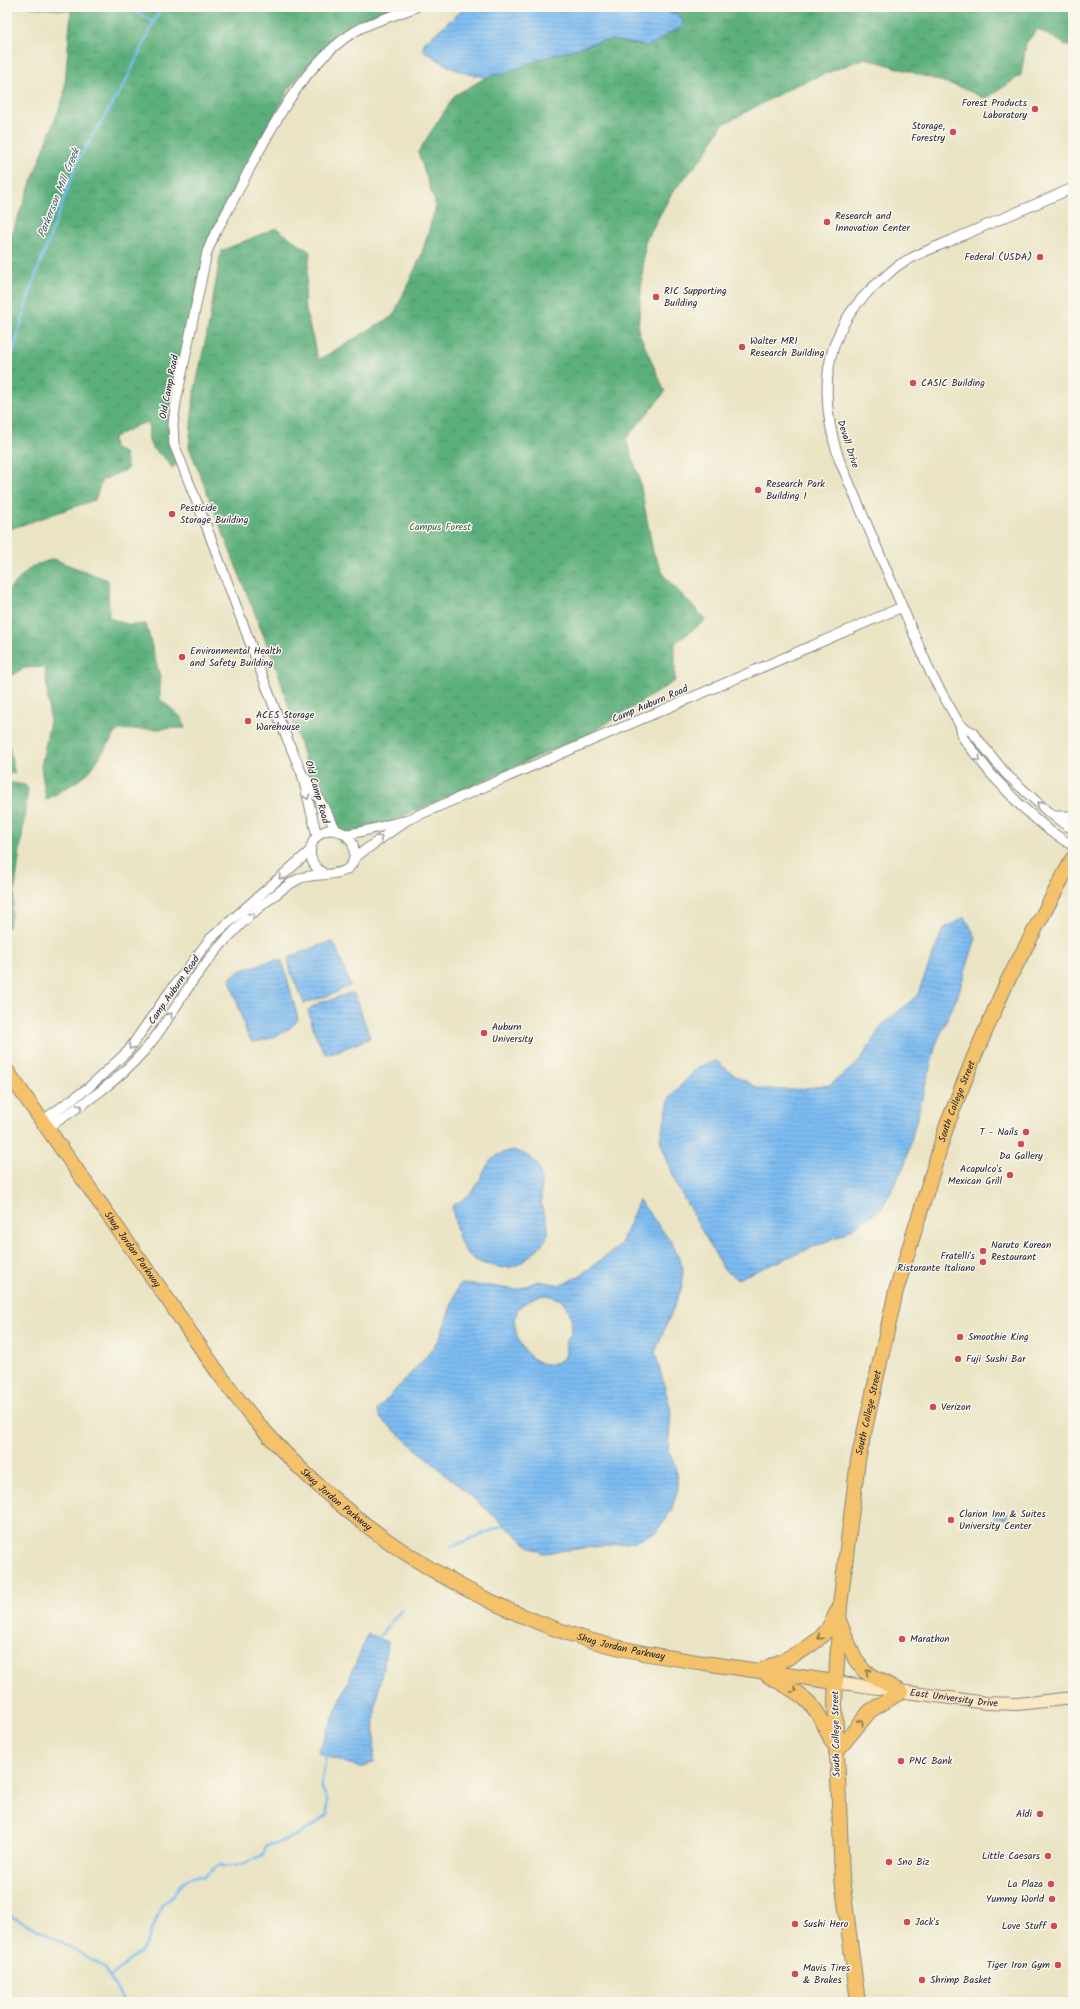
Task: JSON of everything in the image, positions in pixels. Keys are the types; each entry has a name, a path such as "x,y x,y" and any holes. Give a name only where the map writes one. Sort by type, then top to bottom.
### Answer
{"main road":[{"name":"South College Street","path":"858,2002 842,1879 836,1752 835,1682 840,1605 858,1460 896,1291 947,1125 980,1043 1007,982 1073,858"},
{"name":"Shug Jordan Parkway","path":"7,1071 239,1400 258,1424 294,1463 324,1492 371,1530 406,1554 448,1579 516,1613 553,1628 615,1647 666,1657 835,1682"},
{"path":"760,1671 797,1653 819,1639 828,1629 840,1605"},
{"path":"760,1671 808,1699 825,1724 836,1752 870,1711 901,1692 864,1671 854,1659 840,1621"},
{"name":"East University Drive","path":"835,1682 986,1703 1017,1704 1073,1698"}],"street":[{"name":"Old Camp Road","path":"317,836 302,774 276,712 174,444 173,424 176,402 207,252 214,233 274,124 295,91 330,50 354,32 382,19 416,7"},
{"name":"Devall Drive","path":"960,725 934,680 839,459 831,436 827,415 826,390 828,367 840,330 867,292 903,262 1073,188"},
{"name":"Camp Auburn Road","path":"340,832 368,831 382,825 407,820 902,607"},
{"path":"960,725 972,732 1006,774 1026,793 1073,830"},
{"path":"960,725 963,738 991,774 1036,819 1073,846"},
{"name":"Old Camp Road","path":"302,774 311,783 327,816 340,832"},
{"path":"1054,816 1073,816"},
{"name":"Camp Auburn Road","path":"354,858 407,820"},
{"path":"330,830 340,832 353,844 354,858 351,865 338,874 323,873 313,864 310,851 317,836 330,830"},
{"name":"Camp Auburn Road","path":"45,1124 88,1088 128,1051 170,991 210,939 310,851"},
{"name":"Camp Auburn Road","path":"45,1124 108,1088 128,1068 145,1050 208,961 260,907 290,883 301,878 323,873"}],"green space":[{"path":"29,7 393,7 363,19 332,42 315,58 290,87 221,215 169,414 168,428 178,464 172,468 152,447 149,438 149,422 138,425 113,438 114,449 124,453 128,469 102,480 95,500 7,530 7,246 64,96 71,11"},
{"name":"Campus Forest","path":"665,7 1073,7 1073,49 1038,29 1026,43 1021,75 986,99 960,87 865,58 796,85 722,125 703,157 672,193 645,242 638,330 665,392 626,439 639,477 653,552 665,577 706,620 675,643 675,681 591,733 341,844 313,788 279,675 189,447 194,394 209,323 221,251 276,228 310,252 304,303 318,360 393,316 421,256 436,206 418,152 455,95 487,77 512,70 546,57 601,41 612,40 646,46 654,44 668,33 681,28 678,14 662,11"},
{"path":"53,559 108,580 109,618 130,625 146,624 160,677 160,699 182,718 185,728 118,730 90,771 79,780 46,800 41,767 50,721 45,667 24,668 7,678 7,591 31,567"},
{"path":"7,738 15,774 7,773"},
{"path":"7,782 25,785 28,789 13,905 7,928"}],"water":[{"path":"466,7 638,7 678,14 683,21 681,28 668,33 654,44 646,46 613,40 601,41 546,57 512,70 487,77 468,74 450,67 423,50 424,43"},
{"path":"965,917 976,938 957,997 936,1044 905,1164 882,1208 844,1234 737,1279 724,1270 677,1186 660,1140 670,1097 698,1067 716,1061 734,1075 760,1089 792,1090 830,1085 859,1062 882,1025 917,996 943,929"},
{"path":"332,942 336,947 350,985 331,995 304,1003 291,973 288,958 320,945"},
{"path":"276,960 282,961 298,1019 290,1028 278,1035 252,1042 247,1034 230,979 233,975 244,969"},
{"path":"349,993 354,994 356,998 370,1038 335,1052 325,1054 315,1034 308,1010 322,1001 331,1000"},
{"path":"513,1150 530,1157 538,1167 541,1180 541,1202 548,1224 548,1233 547,1237 538,1248 521,1263 511,1267 487,1265 475,1260 463,1247 458,1236 452,1206 473,1191 492,1159"},
{"path":"639,1200 672,1243 683,1268 682,1287 655,1352 671,1411 668,1450 675,1466 678,1489 671,1511 656,1532 634,1542 543,1553 529,1546 380,1418 377,1410 426,1357 439,1340 459,1284 490,1286 516,1290 538,1281 561,1285 579,1276 620,1246","holes":["546,1295 559,1299 568,1308 572,1327 571,1334 566,1340 565,1357 554,1363 544,1364 534,1359 526,1352 519,1341 515,1318 519,1307 535,1297"]},
{"path":"997,1510 1008,1514 1008,1518 1005,1520 1000,1517 995,1518 992,1515"},
{"path":"368,1634 388,1642 375,1706 374,1762 361,1768 318,1753"}],"waterway":[{"path":"135,7 137,13 154,22"},
{"name":"Parkerson Mill Creek","path":"7,375 31,288 79,158 124,85 161,7"},
{"path":"451,1547 504,1525"},
{"path":"378,1638 402,1609"},
{"path":"110,1977 141,1951 149,1938 162,1905 173,1896 181,1884 191,1877 204,1876 219,1865 236,1866 263,1855 266,1846 283,1841 298,1834 313,1826 327,1815 327,1799 321,1786 326,1756"},
{"name":"Parkerson Mill Creek","path":"7,1914 58,1940 104,1967 124,2002"}],"place":[{"name":"Forest Products Laboratory","path":"1035,109"},
{"name":"Storage, Forestry","path":"953,132"},
{"name":"Research and Innovation Center","path":"827,222"},
{"name":"Federal (USDA)","path":"1040,257"},
{"name":"RIC Supporting Building","path":"656,297"},
{"name":"Walter MRI Research Building","path":"742,347"},
{"name":"CASIC Building","path":"913,383"},
{"name":"Research Park Building 1","path":"758,490"},
{"name":"Pesticide Storage Building","path":"172,514"},
{"name":"Environmental Health and Safety Building","path":"182,657"},
{"name":"ACES Storage Warehouse","path":"248,721"},
{"name":"Auburn University","path":"484,1033"},
{"name":"T - Nails","path":"1026,1132"},
{"name":"Da Gallery","path":"1021,1144"},
{"name":"Acapulco's Mexican Grill","path":"1010,1175"},
{"name":"Naruto Korean Restaurant","path":"983,1251"},
{"name":"Fratelli's Ristorante Italiano","path":"983,1262"},
{"name":"Smoothie King","path":"960,1337"},
{"name":"Fuji Sushi Bar","path":"958,1359"},
{"name":"Verizon","path":"933,1407"},
{"name":"Clarion Inn & Suites University Center","path":"951,1520"},
{"name":"Marathon","path":"902,1639"},
{"name":"PNC Bank","path":"901,1761"},
{"name":"Aldi","path":"1040,1814"},
{"name":"Little Caesars","path":"1048,1856"},
{"name":"Sno Biz","path":"889,1862"},
{"name":"La Plaza","path":"1051,1884"},
{"name":"Yummy World","path":"1052,1899"},
{"name":"Jack's","path":"907,1922"},
{"name":"Sushi Hero","path":"795,1924"},
{"name":"Love Stuff","path":"1054,1926"},
{"name":"Tiger Iron Gym","path":"1058,1965"},
{"name":"Mavis Tires & Brakes","path":"795,1974"},
{"name":"Shrimp Basket","path":"922,1980"}]}
